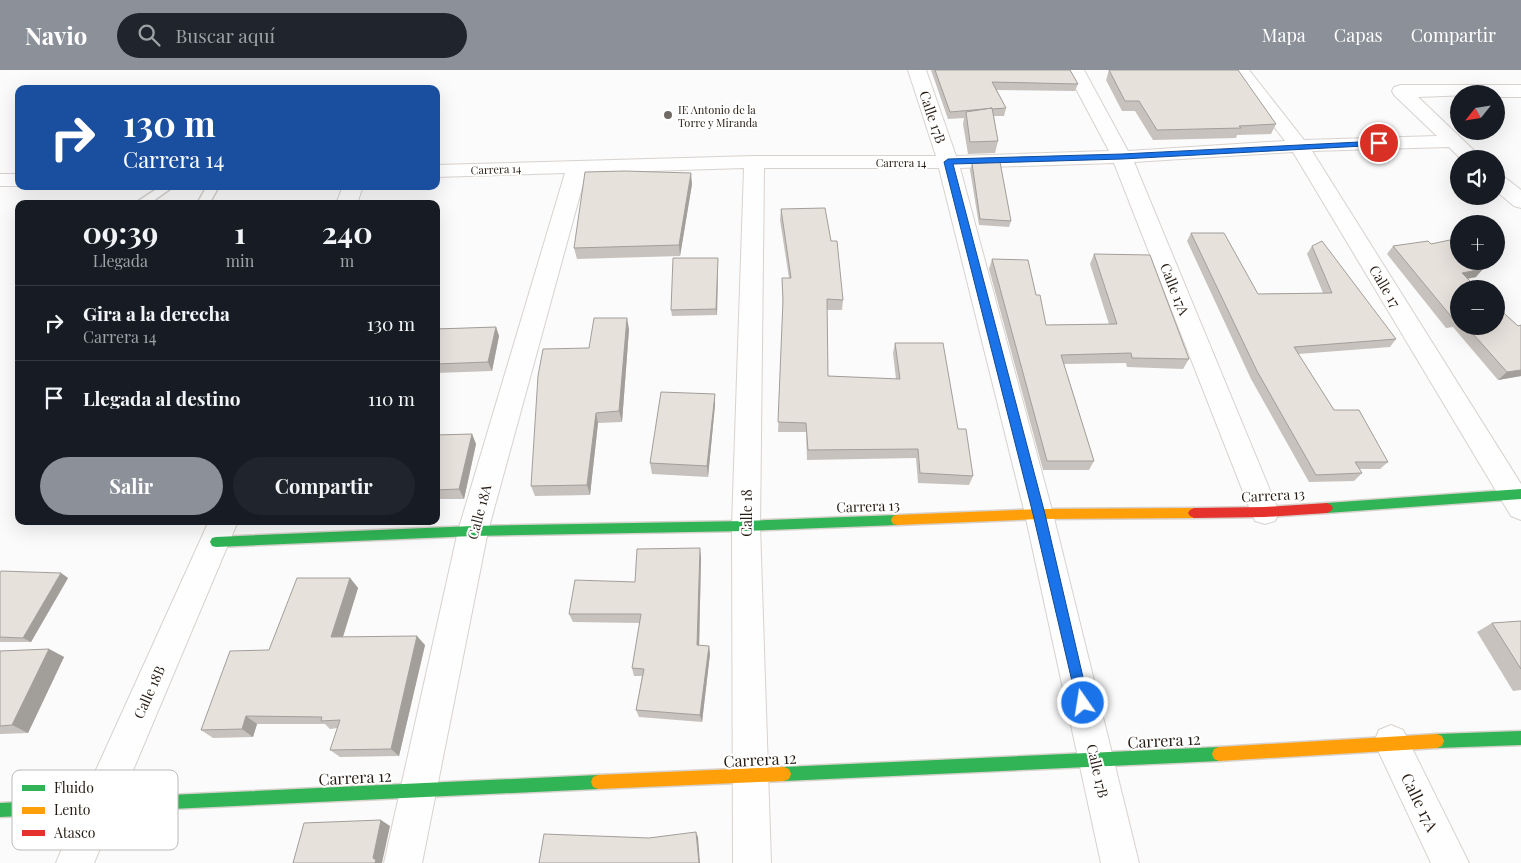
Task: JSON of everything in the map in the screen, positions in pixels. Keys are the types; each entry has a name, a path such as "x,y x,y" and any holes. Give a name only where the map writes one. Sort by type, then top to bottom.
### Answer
{"street":[{"name":"Calle 17B","path":"917,70 948,162 1039,514 1120,863"},
{"name":"Calle 17A","path":"1075,70 1122,156 1265,512"},
{"name":"Calle 17","path":"1240,70 1299,146 1518,499"},
{"path":"1464,150 1401,91 1521,90"},
{"name":"Carrera 14","path":"440,171 754,162 948,162 1455,141"},
{"name":"Calle 18","path":"752,863 752,776 746,526 754,162"},
{"name":"Calle 18A","path":"403,863 473,531 577,167"},
{"path":"0,180 15,180"},
{"path":"1505,187 1519,197"},
{"name":"Carrera 13","path":"220,531 473,531 746,526 1039,514 1265,512 1518,499"},
{"name":"Calle 18B","path":"114,770 220,531"},
{"name":"Carrera 12","path":"178,801 1096,760 1258,752 1391,742 1521,738"},
{"name":"Calle 17A","path":"1391,742 1450,863"},
{"name":"Calle 18B","path":"75,863 80,850"}],"lane":[{"path":"146,200 163,190"}],"building":[{"path":"935,70 1070,70 1078,84 992,82 1006,108 950,112"},
{"path":"1109,70 1238,70 1276,124 1239,126 1241,128 1157,130 1139,101 1125,101"},
{"path":"992,108 998,141 970,142 966,112"},
{"path":"1000,162 1011,221 980,219 972,163"},
{"path":"585,172 691,173 679,245 574,248"},
{"path":"825,208 831,241 837,241 843,300 827,299 828,376 900,379 895,343 943,343 958,429 966,429 973,476 920,473 918,449 808,450 806,423 778,422 783,300 782,278 791,278 781,209"},
{"path":"1191,233 1224,233 1258,294 1332,293 1312,246 1322,241 1396,339 1294,347 1334,410 1359,410 1388,462 1355,462 1362,473 1316,475 1257,371"},
{"path":"1450,240 1450,270 1478,270 1462,273 1469,280 1450,280 1450,315 1393,246 1428,241 1431,244"},
{"path":"1094,254 1150,255 1189,359 1132,358 1131,353 1061,355 1094,461 1047,461 992,259 1028,260 1036,295 1040,295 1046,325 1117,324"},
{"path":"673,258 718,258 716,309 671,310"},
{"path":"1505,314 1518,326 1521,325 1521,370 1507,372 1474,335 1505,335"},
{"path":"594,318 627,318 619,411 596,413 587,485 531,486 538,376 543,349 589,348"},
{"path":"496,327 488,362 440,364 440,329"},
{"path":"661,392 715,394 707,466 650,463"},
{"path":"472,434 459,489 440,490 440,435"},
{"path":"700,548 697,645 709,646 700,715 636,710 644,669 632,668 641,614 569,614 575,580 635,582 637,549"},
{"path":"1,571 61,573 23,638 0,637"},
{"path":"297,578 350,578 331,637 417,636 391,749 330,750 340,720 321,721 322,717 246,716 242,729 201,730 230,651 269,650"},
{"path":"1521,621 1521,669 1492,623"},
{"path":"49,649 12,725 0,726 0,651"},
{"path":"381,820 373,858 376,860 375,863 293,863 304,823"},
{"path":"696,832 699,863 539,863 544,834 649,838"}],"traffic: fast":[{"path":"1327,508 1521,494"},
{"path":"216,542 473,531 746,526 897,520"},
{"path":"1437,741 1521,738"},
{"path":"784,774 1219,754"},
{"path":"178,802 598,782"},
{"path":"0,810 12,809"}],"traffic: slow":[{"path":"897,520 1039,514 1194,513"},
{"path":"1219,754 1437,741"},
{"path":"598,782 784,774"}],"traffic: jam":[{"path":"1194,513 1265,512 1327,508"}],"place":[{"name":"IE Antonio de la Torre y Miranda","path":"668,115"}],"route":[{"path":"1083,703 1039,514 948,162 1122,156 1379,143"}]}
